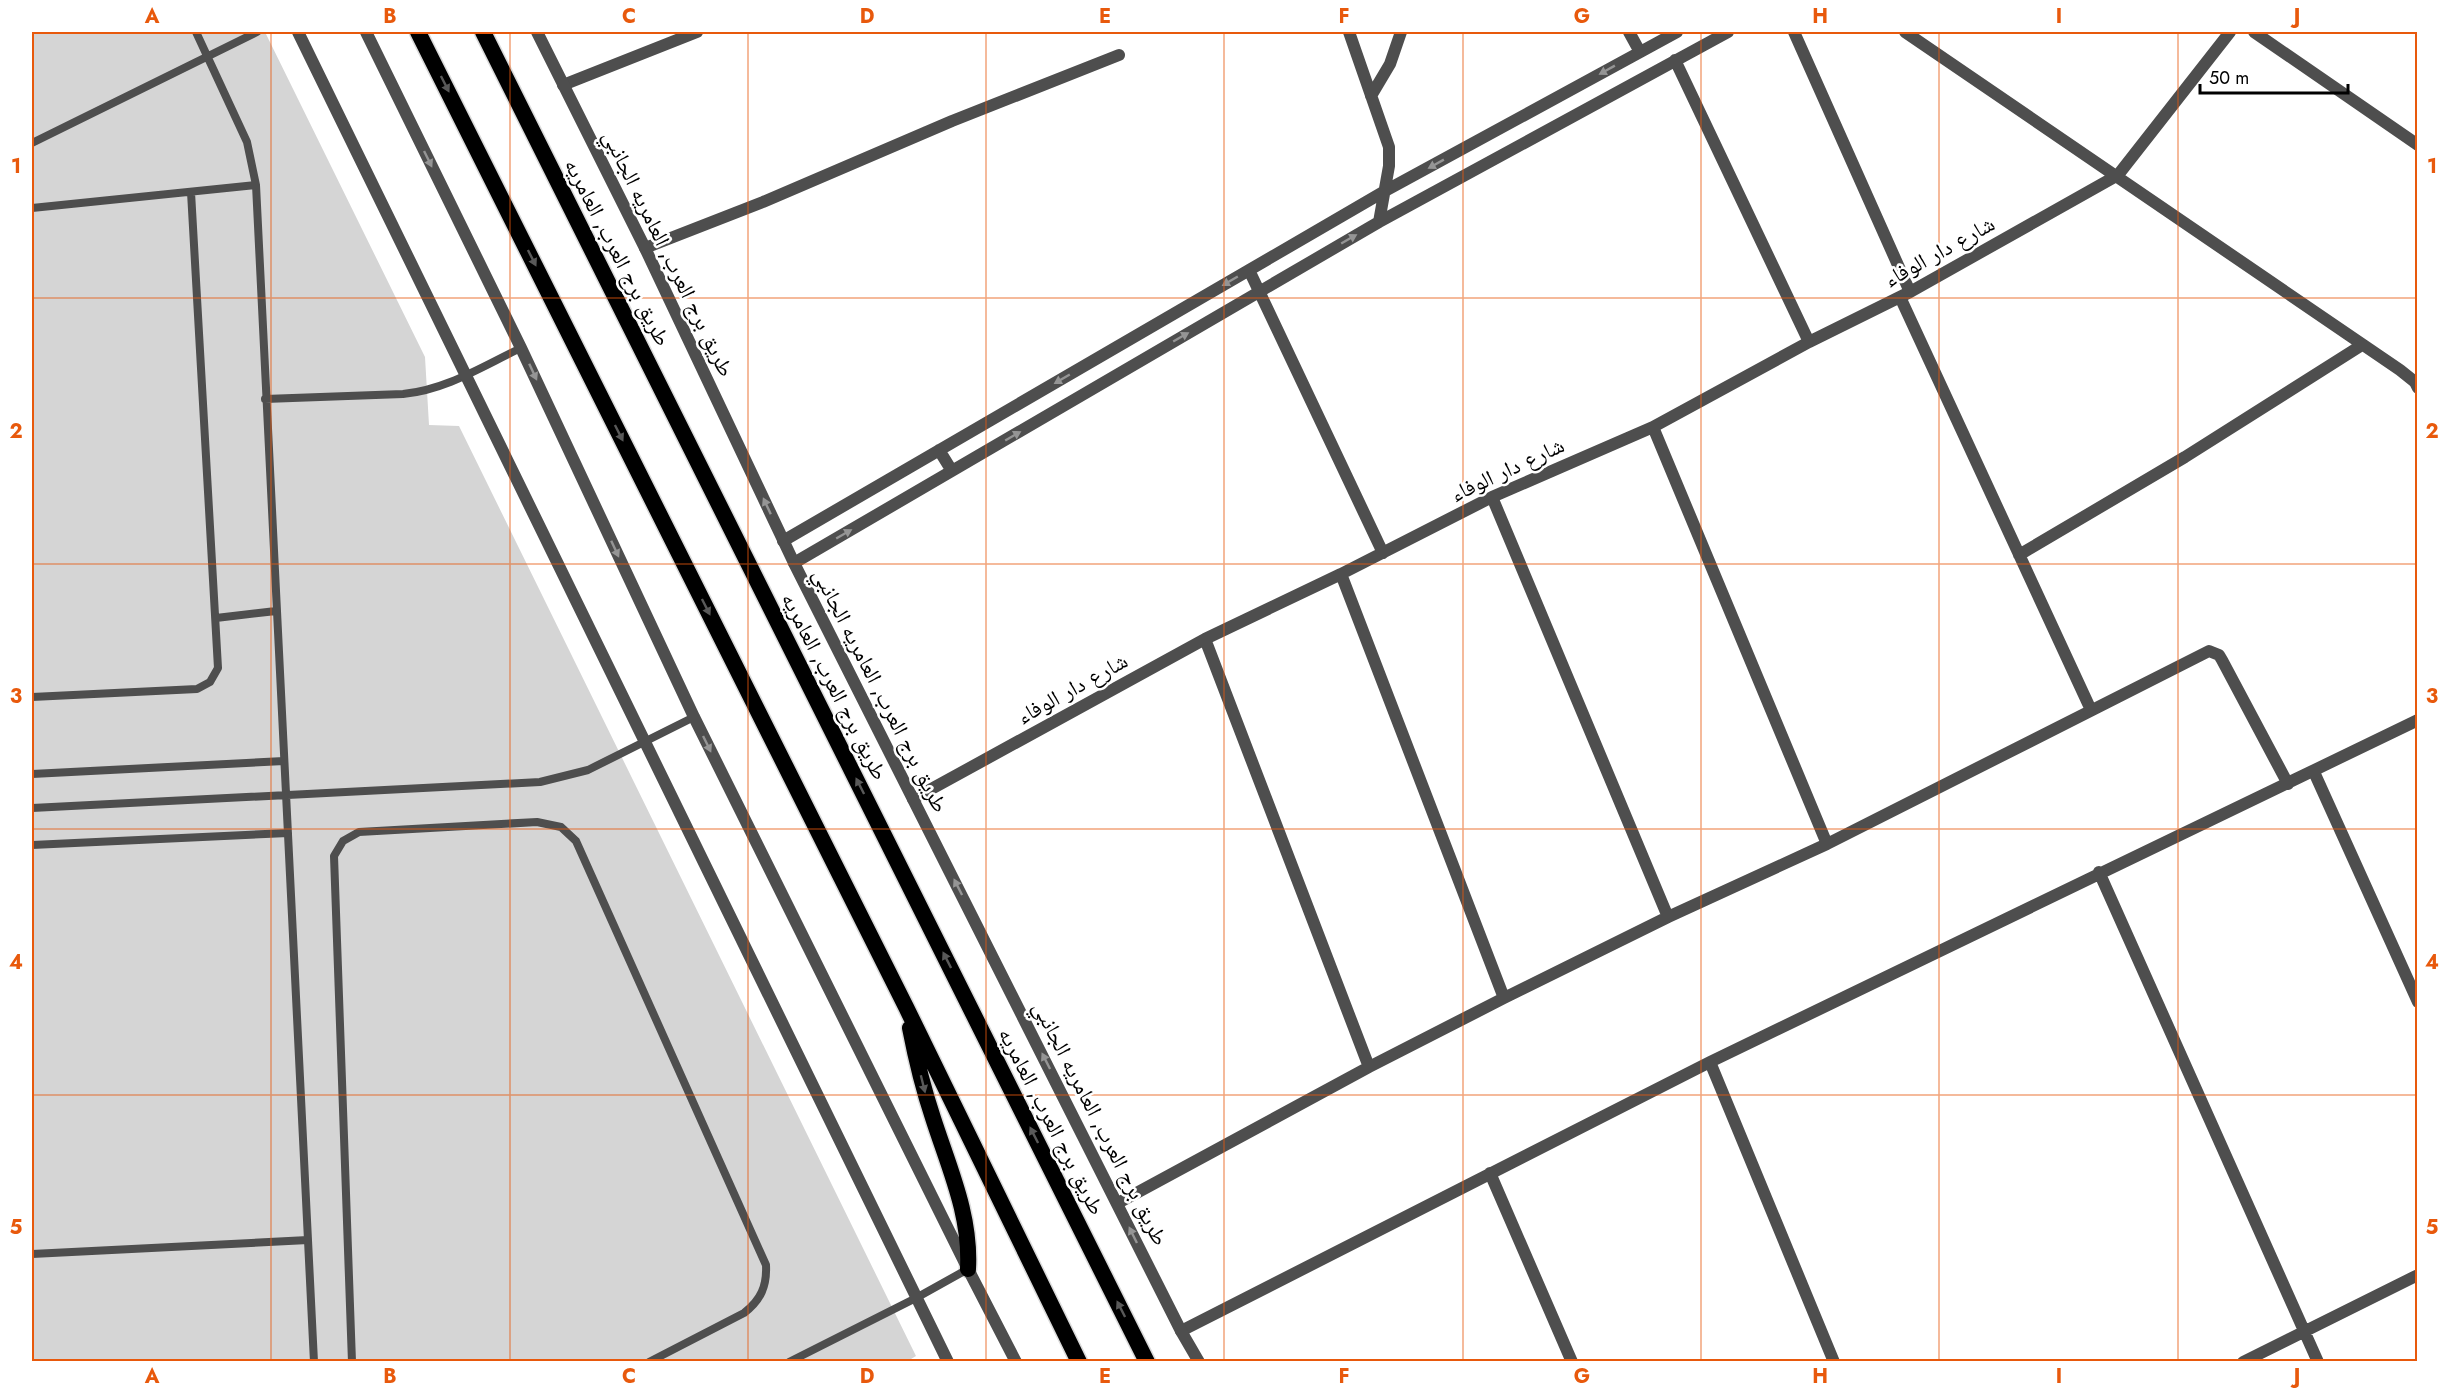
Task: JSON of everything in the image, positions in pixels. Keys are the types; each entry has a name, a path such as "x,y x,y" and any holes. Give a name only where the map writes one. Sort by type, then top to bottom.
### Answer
{"highway":[{"path":"418,32 906,1007 1079,1362"},
{"name":"طريق برج العرب, العامريه","path":"483,32 1147,1362"},
{"path":"906,1007 925,1094 963,1210 969,1249 968,1269"}],"street":[{"path":"298,32 948,1362"},
{"path":"366,32 521,348 693,717 1016,1362"},
{"name":"طريق برج العرب, العامريه الجانبي","path":"537,32 645,249 783,541 1181,1331 1199,1362"},
{"path":"563,85 697,32"},
{"path":"1349,32 1389,147 1389,166 1379,222"},
{"path":"1371,96 1390,64 1401,32"},
{"path":"1629,32 1640,52"},
{"path":"783,541 1385,191 1677,32"},
{"path":"794,563 1379,222 1728,32"},
{"path":"1794,32 1905,295 2019,555 2091,710"},
{"path":"1905,32 2118,175 2400,370 2415,382 2418,388"},
{"path":"2118,175 2230,32"},
{"path":"2254,32 2418,145"},
{"path":"645,249 753,206 952,121 1119,55"},
{"path":"1675,60 1809,342"},
{"name":"شارع دار الوفاء","path":"913,799 1205,639 1341,574 1492,497 1653,427 1809,342 1905,295 2118,175"},
{"path":"1249,270 1383,553"},
{"path":"2019,555 2185,457 2362,345"},
{"path":"1653,427 1827,844"},
{"path":"939,450 952,471"},
{"path":"1492,497 1668,917"},
{"path":"1341,574 1504,998"},
{"path":"1205,639 1369,1067"},
{"path":"1118,1203 1369,1067 1504,998 1668,917 1827,844 2209,651 2214,652 2222,660 2288,784"},
{"path":"1181,1331 1710,1062 2098,872 2314,772 2418,720"},
{"path":"2314,772 2418,1002"},
{"path":"2098,872 2318,1362"},
{"path":"1710,1062 1834,1362"},
{"path":"1490,1173 1572,1362"},
{"path":"2243,1362 2418,1275"}],"lane":[{"path":"196,32 247,142 256,185 314,1362"},
{"path":"32,143 257,32"},
{"path":"32,208 256,185"},
{"path":"32,697 197,689 210,682 218,668 191,192"},
{"path":"265,399 413,393 439,388 521,348"},
{"path":"216,618 276,611"},
{"path":"32,808 540,782 588,770 693,717"},
{"path":"32,774 284,760"},
{"path":"352,1362 334,856 343,841 360,832 537,822 561,827 576,842 766,1265 764,1287 753,1306 744,1313 649,1362"},
{"path":"32,845 288,833"},
{"path":"32,1254 308,1240"},
{"path":"789,1362 968,1269"}],"shaded area":[{"path":"32,32 265,32 425,357 429,425 459,426 916,1356 906,1362 32,1361"}]}
